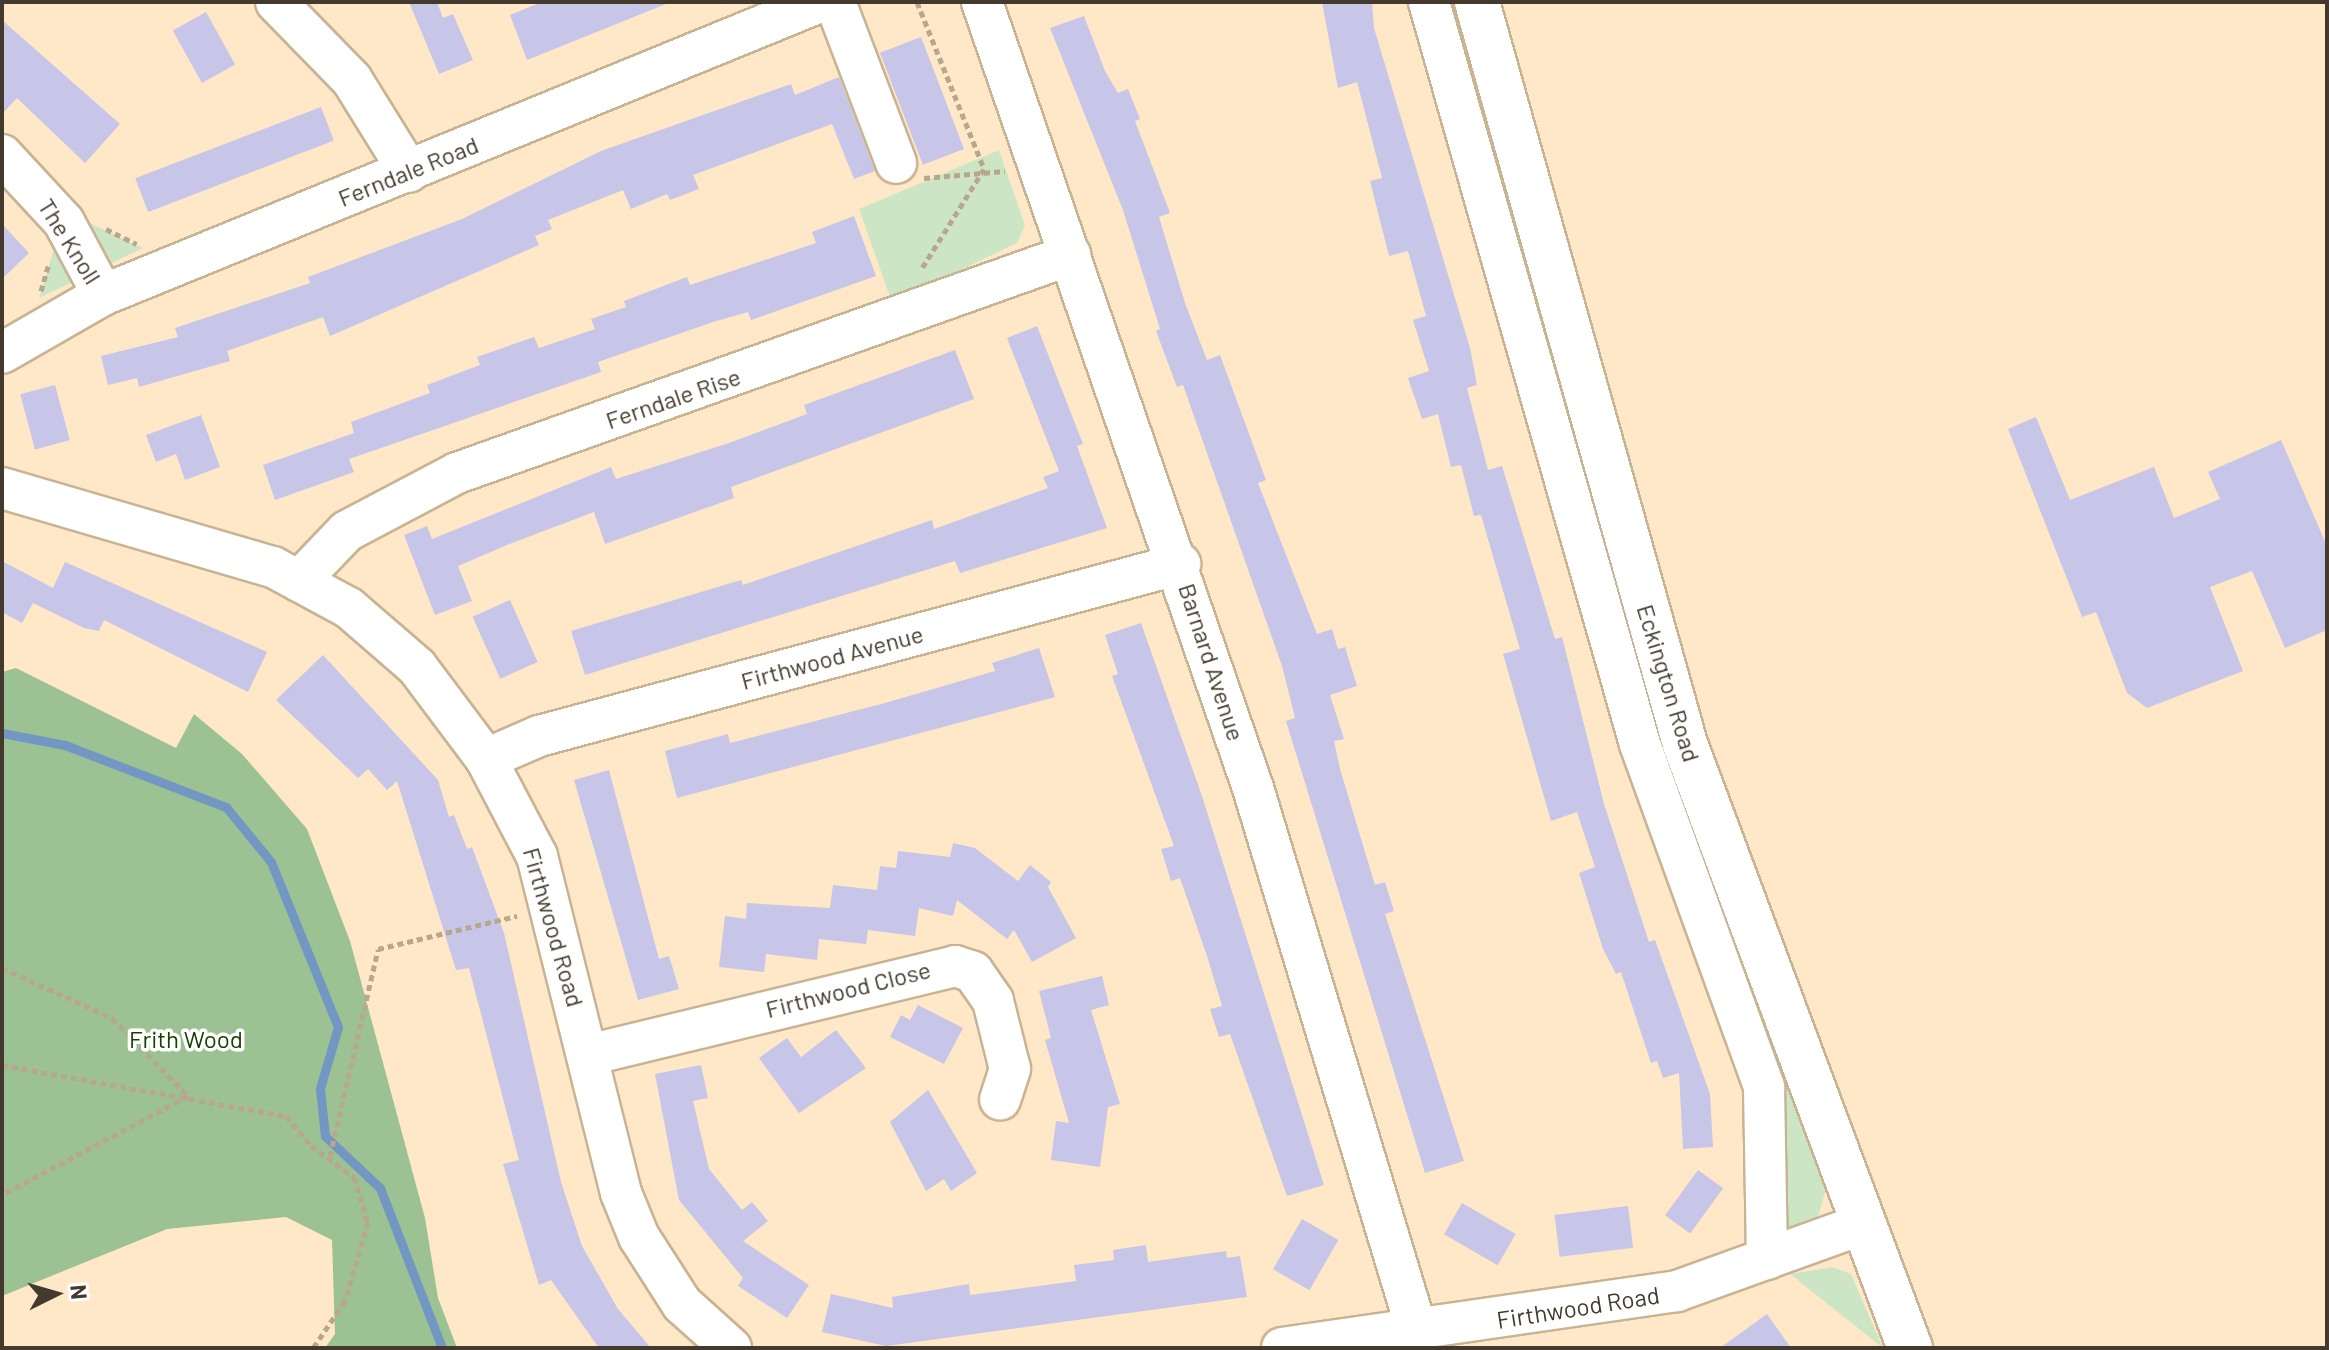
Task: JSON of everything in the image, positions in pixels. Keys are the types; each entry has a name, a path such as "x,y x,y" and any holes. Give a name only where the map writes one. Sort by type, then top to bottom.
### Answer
{"main road":[{"name":"Eckington Road","path":"1477,2 1685,744 1910,1348"}],"street":[{"path":"276,2 352,80 409,172"},
{"name":"Ferndale Road","path":"2,353 103,295 409,172 744,16 820,2"},
{"path":"835,2 896,163"},
{"name":"Barnard Avenue","path":"982,2 1180,564 1417,1331"},
{"name":"Eckington Road","path":"1429,2 1640,744 1764,1087 1767,1259"},
{"name":"The Knoll","path":"2,155 64,222 103,295"},
{"name":"Ferndale Rise","path":"299,581 347,531 457,473 888,323 1070,255"},
{"name":"Firthwood Road","path":"2,488 235,551 299,581 382,631 486,759 537,856 553,909 621,1193 639,1237 682,1304 731,1348"},
{"name":"Firthwood Avenue","path":"486,759 539,736 1180,564"},
{"name":"Firthwood Close","path":"588,1055 955,966 973,972 993,1001 1010,1069 1000,1099"},
{"name":"Firthwood Road","path":"1282,1348 1417,1331 1677,1291 1863,1224"}],"path":[{"path":"917,2 984,169"},
{"path":"896,163 918,179 984,169 1041,174"},
{"path":"888,323 984,169"},
{"path":"330,1156 378,949 553,909"},
{"path":"2,968 112,1018 188,1096"},
{"path":"2,1065 286,1116 311,1146 330,1156 354,1177 368,1222 345,1301 313,1348"},
{"path":"2,1195 188,1096"}],"green space":[{"path":"1441,2 1462,2 1828,1182 1817,1220 1801,1229 1785,1229 1702,888"},
{"path":"999,150 1025,225 1017,243 892,303 859,209"},
{"path":"88,222 143,248 39,298 54,248"},
{"name":"Frith Wood","path":"16,668 176,748 194,714 242,754 307,829 350,941 425,1218 438,1298 457,1348 325,1348 335,1334 332,1240 286,1217 167,1229 2,1296 2,672"},
{"path":"1832,1267 1851,1274 1883,1348 1790,1274"}],"building":[{"path":"409,2 437,2 443,18 453,14 473,60 439,74"},
{"path":"542,2 671,2 527,60 510,15"},
{"path":"1322,2 1372,2 1374,28 1470,348 1477,385 1467,388 1488,470 1502,466 1555,639 1562,637 1604,804 1649,942 1655,940 1710,1094 1713,1147 1683,1149 1679,1073 1663,1078 1657,1061 1651,1063 1621,972 1616,974 1603,949 1579,873 1595,867 1577,812 1551,821 1503,654 1520,649 1481,515 1474,516 1461,465 1451,467 1438,414 1422,419 1408,378 1429,371 1413,320 1426,316 1408,251 1389,256 1370,181 1382,178 1357,82 1338,88"},
{"path":"206,12 235,64 202,83 173,30"},
{"path":"1084,16 1105,71 1118,93 1128,89 1140,119 1135,121 1170,213 1159,217 1185,303 1207,360 1220,355 1266,480 1258,483 1317,634 1332,629 1338,649 1345,647 1357,686 1330,695 1344,739 1334,741 1340,769 1375,885 1385,882 1394,911 1385,914 1464,1161 1425,1173 1286,721 1295,718 1282,666 1183,385 1177,387 1156,331 1160,329 1123,210 1050,28"},
{"path":"2,20 120,124 85,163 17,98 2,114"},
{"path":"921,37 964,149 923,165 880,53"},
{"path":"839,77 875,171 854,179 832,124 693,175 699,189 670,200 667,194 631,209 623,190 548,220 552,229 535,236 539,245 330,336 323,317 227,351 230,361 139,387 137,378 108,385 101,356 178,337 175,328 310,283 308,277 462,219 601,151 791,84 795,95"},
{"path":"321,107 334,141 148,212 135,178"},
{"path":"854,216 876,276 751,320 748,312 598,362 601,372 349,459 354,472 275,500 263,465 354,433 351,422 430,393 427,385 480,365 477,357 534,337 539,348 595,329 591,319 626,307 624,301 687,277 690,285 816,243 812,232"},
{"path":"2,224 29,253 2,279"},
{"path":"1037,326 1083,444 1077,446 1107,528 960,573 955,561 585,675 571,631 741,580 743,585 932,520 934,529 1048,488 1043,477 1059,471 1007,338"},
{"path":"955,350 974,399 731,487 734,498 605,544 594,512 512,543 458,566 472,601 435,615 404,535 427,526 432,539 611,467 616,479 729,443 807,414 804,405"},
{"path":"55,385 70,440 35,449 20,394"},
{"path":"201,415 220,467 185,480 176,454 156,462 146,435"},
{"path":"2036,417 2070,500 2154,467 2174,518 2220,499 2208,472 2281,440 2327,546 2327,630 2285,648 2252,571 2210,587 2243,671 2147,708 2127,693 2096,612 2082,617 2008,429"},
{"path":"2,561 53,588 65,562 267,652 248,692 104,620 99,631 84,628 33,603 22,623 2,612"},
{"path":"510,600 538,662 500,679 473,617"},
{"path":"1141,623 1202,796 1324,1185 1287,1196 1230,1034 1219,1037 1210,1009 1222,1006 1180,878 1171,881 1161,849 1174,846 1112,676 1118,674 1105,635"},
{"path":"1039,648 1055,697 677,798 665,751 728,734 730,743 885,703 995,671 992,663"},
{"path":"323,655 438,780 449,817 454,815 467,849 472,847 504,933 561,1182 582,1246 618,1309 651,1348 599,1348 551,1280 539,1285 503,1164 519,1160 469,968 456,970 397,781 387,790 368,769 358,778 276,700"},
{"path":"609,770 659,959 669,956 679,989 638,1000 574,780"},
{"path":"953,843 975,848 1018,881 1030,865 1051,882 1048,887 1076,938 1032,962 1014,930 1007,939 957,900 953,916 919,908 915,936 868,930 866,944 819,939 817,960 766,954 764,972 719,967 725,916 746,919 747,903 830,908 833,885 877,890 880,866 896,868 898,851 950,857"},
{"path":"1102,976 1109,1005 1091,1010 1120,1104 1108,1107 1100,1167 1051,1160 1056,1121 1069,1123 1045,1040 1051,1038 1039,991"},
{"path":"918,1005 963,1028 944,1064 890,1037 901,1015 910,1020"},
{"path":"836,1030 866,1068 799,1113 759,1058 787,1038 801,1057"},
{"path":"701,1065 708,1098 693,1101 709,1169 742,1210 752,1202 768,1221 743,1241 809,1285 787,1318 738,1286 743,1278 679,1200 655,1074"},
{"path":"928,1090 977,1173 951,1191 944,1179 926,1191 890,1122"},
{"path":"1698,1170 1723,1188 1690,1234 1665,1215"},
{"path":"1462,1203 1516,1234 1498,1265 1444,1234"},
{"path":"1628,1206 1633,1248 1560,1257 1555,1215"},
{"path":"1302,1219 1338,1240 1309,1290 1273,1269"},
{"path":"1146,1245 1148,1262 1226,1251 1227,1258 1240,1256 1247,1297 886,1346 822,1332 831,1294 893,1308 892,1297 969,1284 970,1295 1076,1281 1074,1265 1114,1260 1113,1250"},
{"path":"1767,1314 1791,1348 1720,1348"}],"waterway":[{"path":"2,733 65,745 226,807 271,862 338,1027 320,1088 325,1136 380,1188 442,1348"}]}
